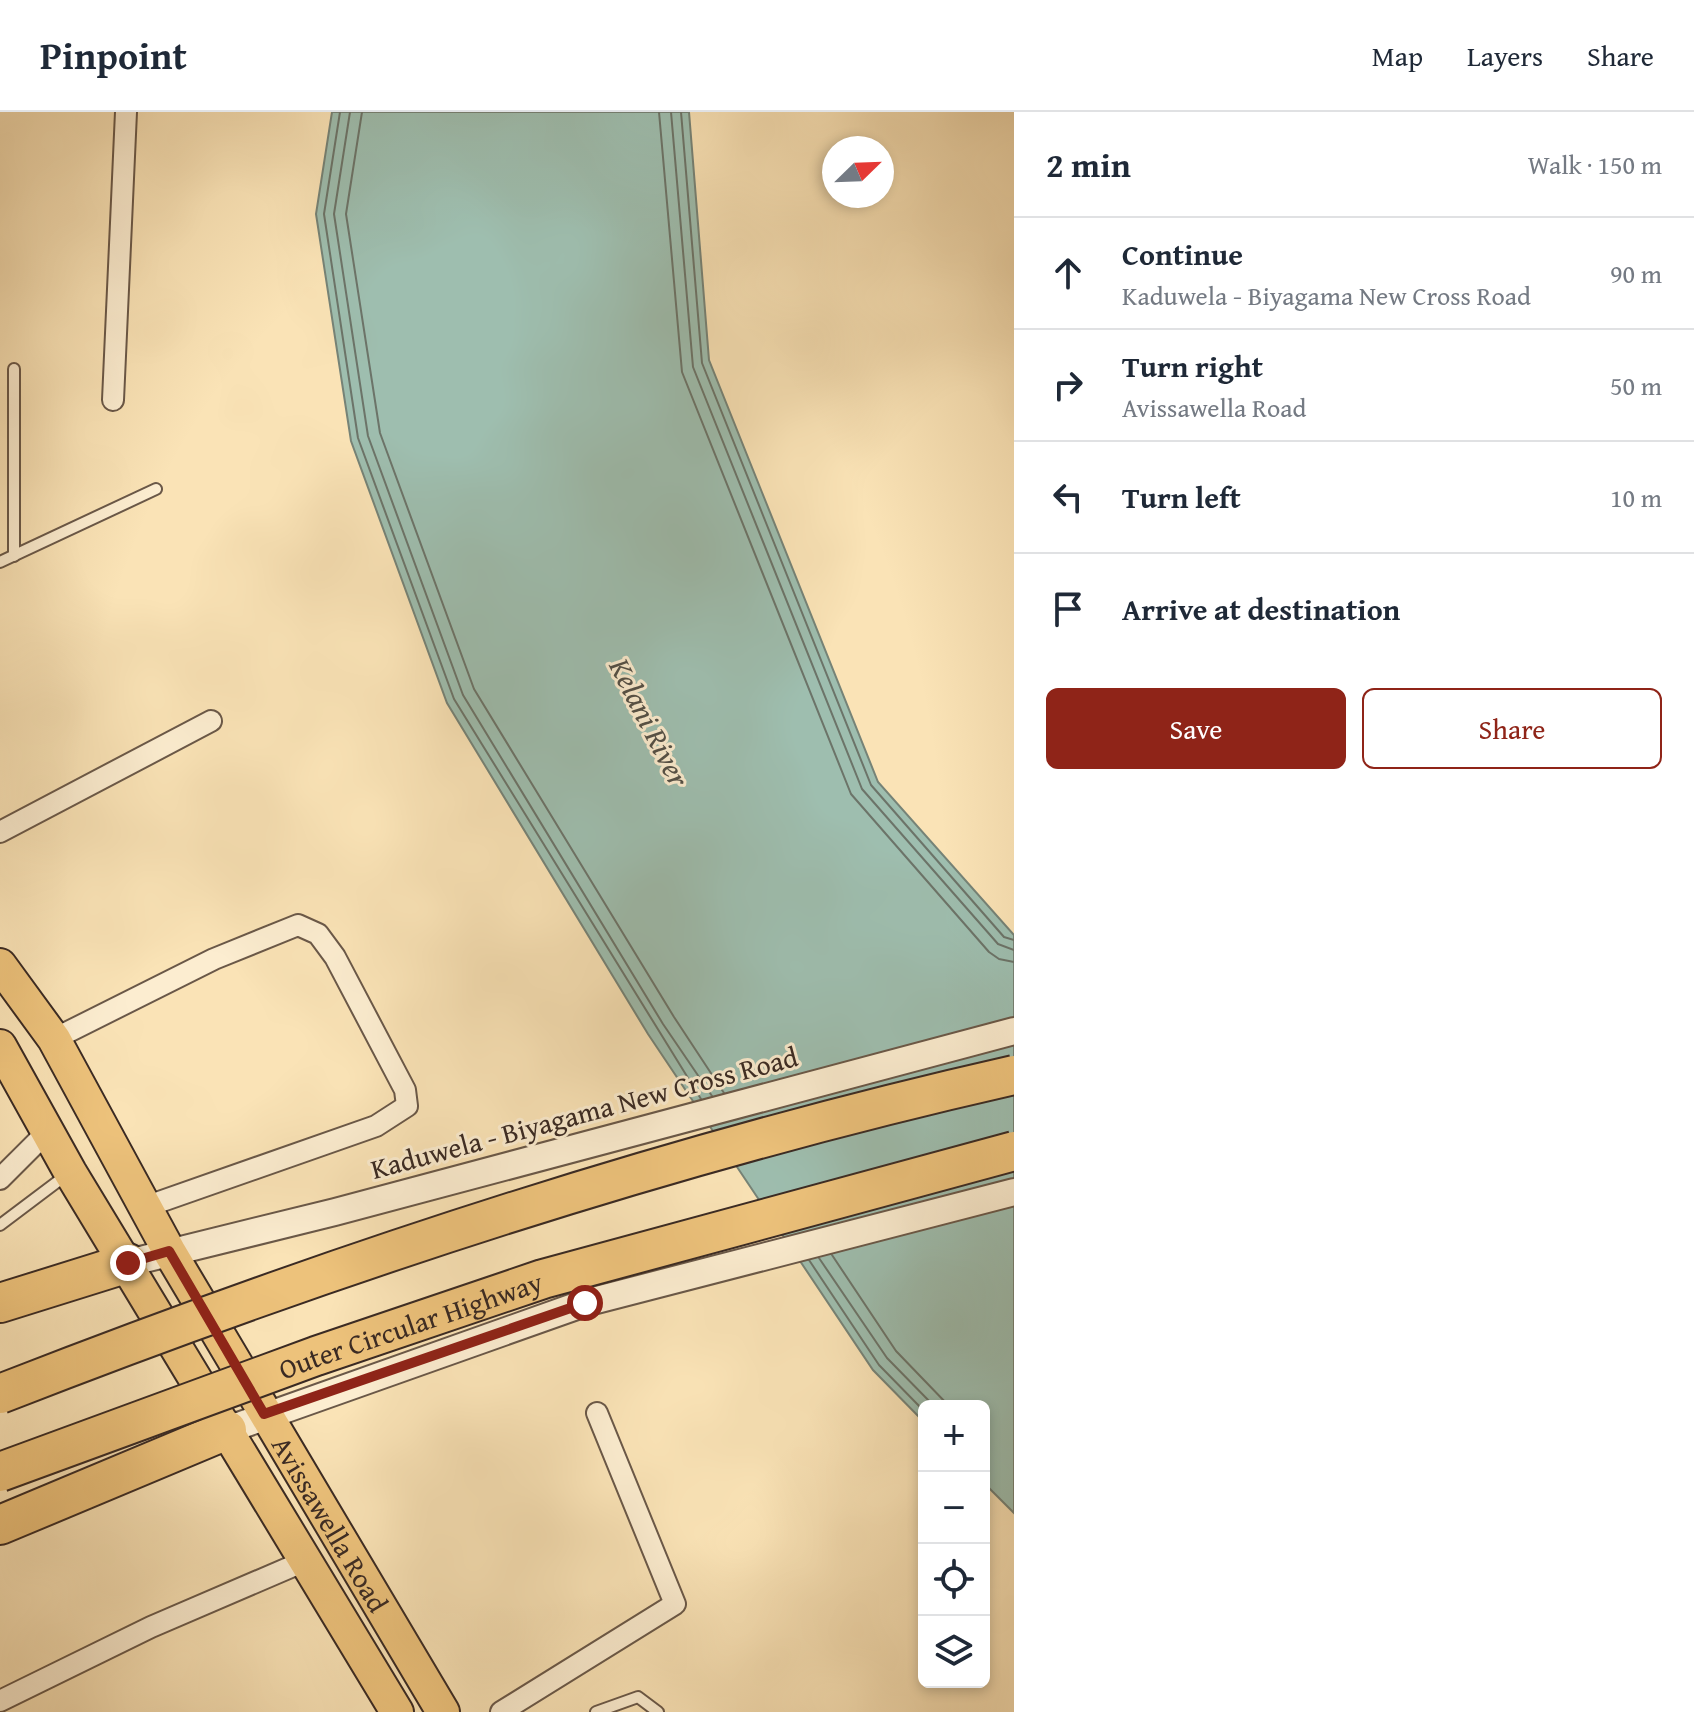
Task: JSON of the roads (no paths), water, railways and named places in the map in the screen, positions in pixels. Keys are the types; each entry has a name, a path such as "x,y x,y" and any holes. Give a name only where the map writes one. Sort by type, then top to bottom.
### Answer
{"highway":[{"path":"0,1394 285,1289 512,1212 768,1138 1014,1075"},
{"name":"Outer Circular Highway","path":"0,1472 302,1361 543,1279 1014,1151"},
{"path":"0,1303 128,1263"},
{"path":"0,1525 227,1430"}],"main road":[{"name":"Avissawella Road","path":"0,965 54,1039 169,1251 443,1712"},
{"name":"Avissawella Road","path":"0,1046 50,1129 70,1172 128,1263 397,1712"}],"street":[{"path":"113,400 126,112"},
{"path":"0,832 211,721"},
{"path":"54,1039 214,959 298,925 318,934 335,957 405,1090 407,1106 376,1126 145,1207"},
{"name":"Kaduwela - Biyagama New Cross Road","path":"128,1263 335,1212 587,1142 1014,1031"},
{"path":"0,1179 50,1129"},
{"path":"227,1430 264,1414 652,1283 1014,1192"},
{"path":"501,1712 675,1604 597,1413"},
{"path":"0,1701 151,1627 307,1560"}],"lane":[{"path":"14,369 14,556"},
{"path":"0,562 156,489"},
{"path":"0,1225 70,1172"},
{"path":"596,1712 638,1697 658,1712"}],"water":[{"name":"Kelani River","path":"332,112 689,112 709,360 878,782 1014,935 1014,1513 990,1489 990,1400 918,1400 918,1416 873,1370 648,1034 447,703 351,441 316,214"}]}
